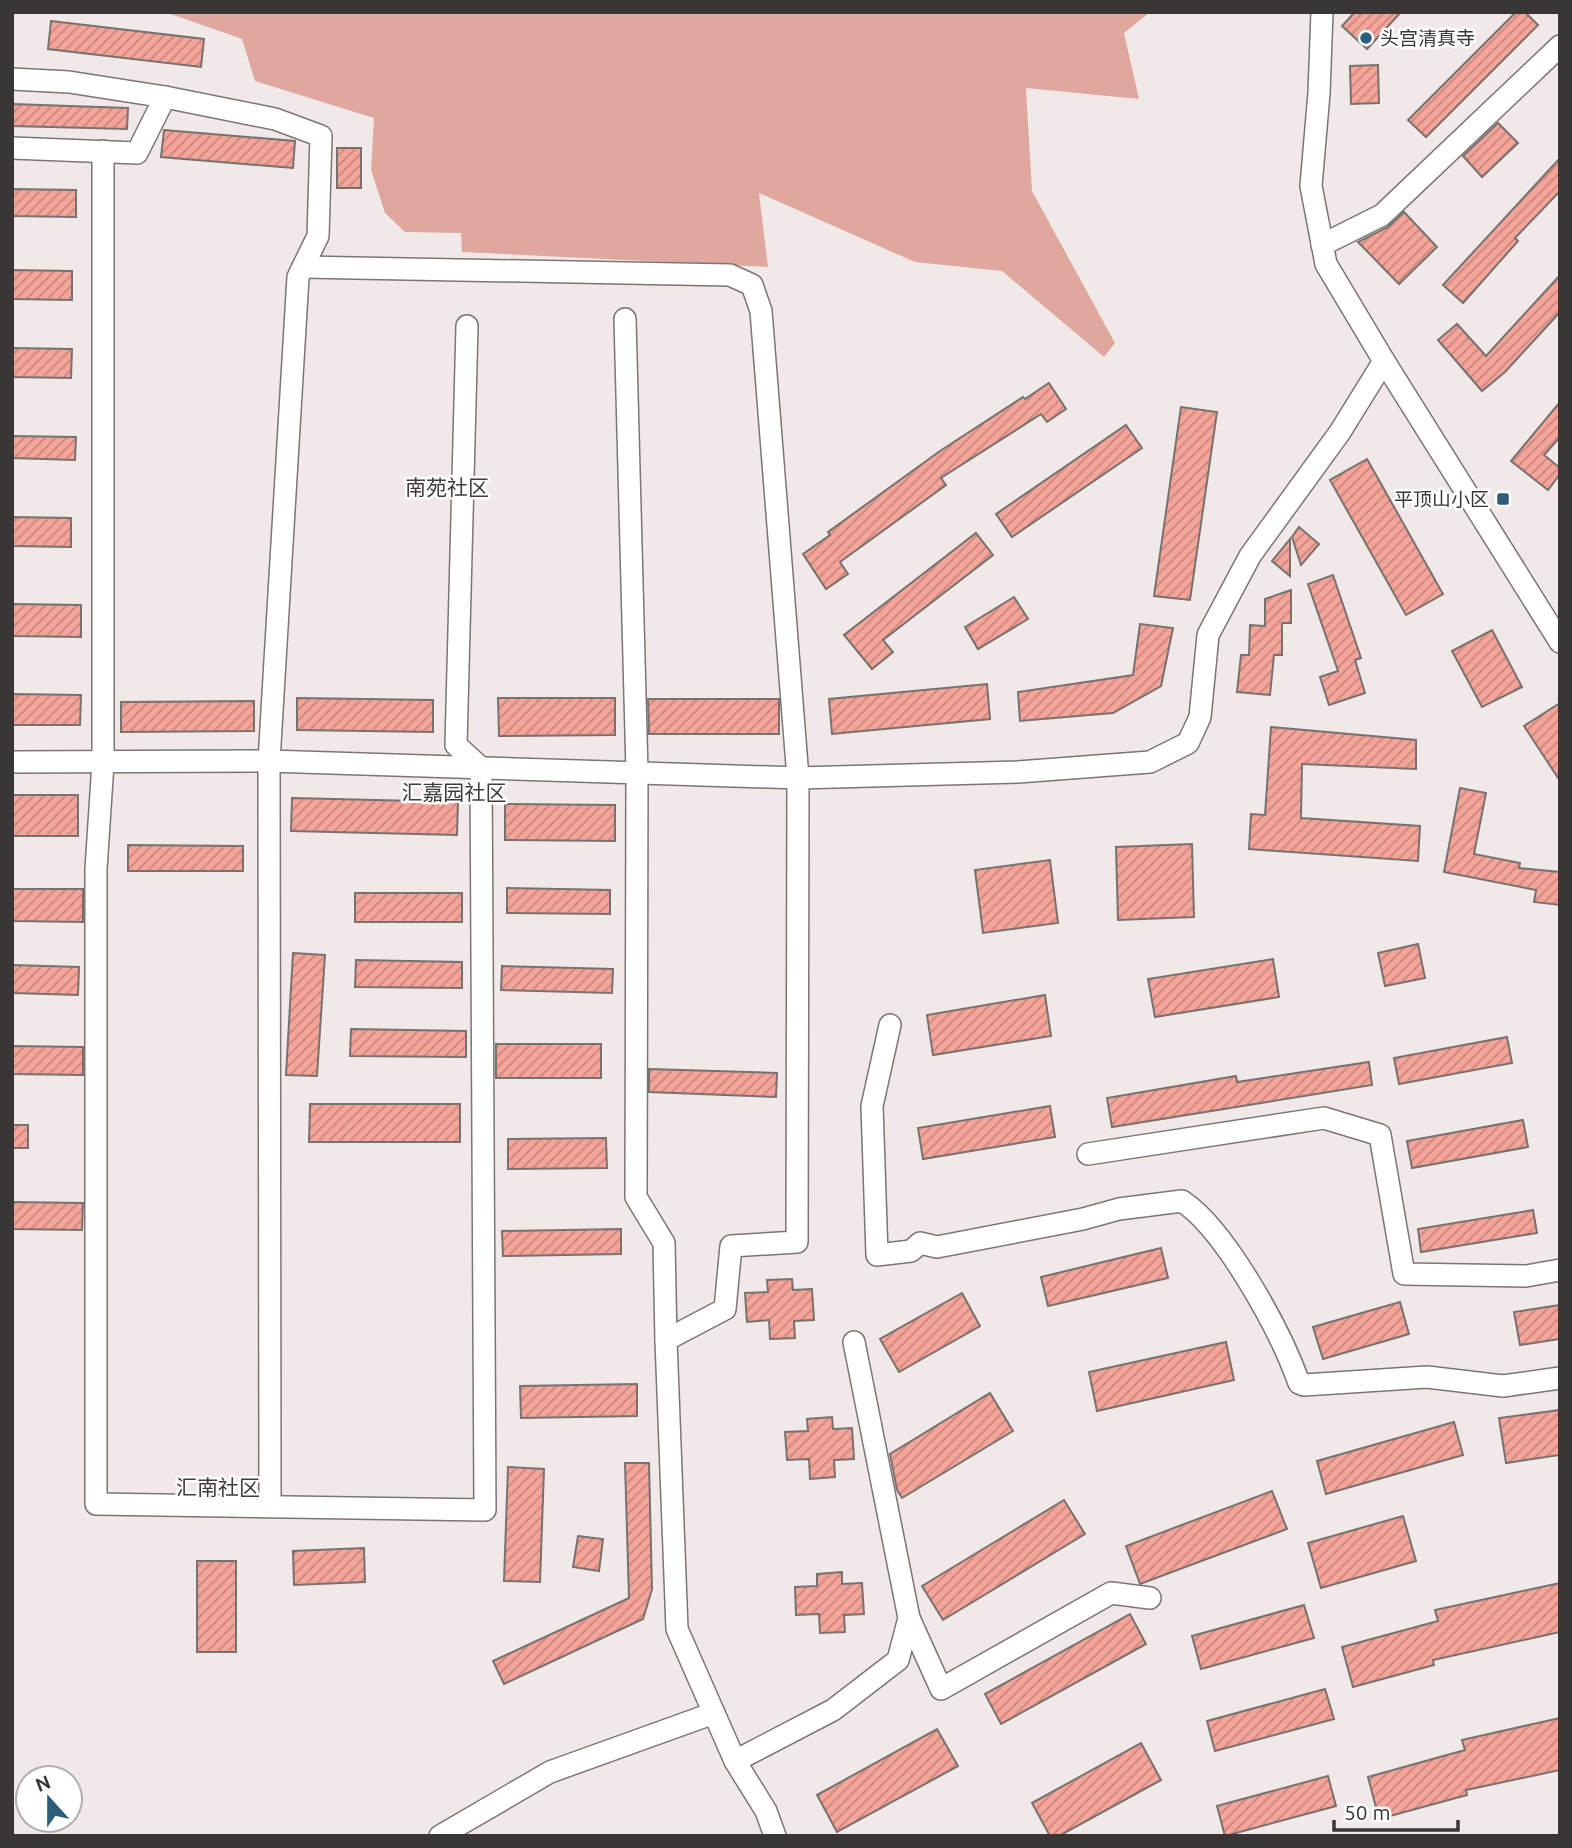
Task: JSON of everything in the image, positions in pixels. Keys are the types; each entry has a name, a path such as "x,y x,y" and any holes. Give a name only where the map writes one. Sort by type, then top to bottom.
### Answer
{"street":[{"path":"1322,12 1319,93 1311,186 1326,264 1560,642"},
{"path":"1322,245 1382,215 1560,46"},
{"path":"12,79 69,82 164,97 275,119 321,136 318,236 298,277 269,761 270,1505"},
{"path":"12,149 137,153 164,97"},
{"path":"103,151 103,763 96,869 96,1504 485,1510 481,768 456,746 467,326"},
{"path":"303,267 730,275 751,285 761,311 799,778 797,1242 732,1246 725,1309 666,1340"},
{"path":"625,319 637,772 636,1197 664,1243 677,1629 735,1761 766,1811 775,1836"},
{"path":"12,762 269,761 799,778 1018,772 1150,762 1188,743 1200,717 1208,635 1250,556 1340,432 1384,361"},
{"path":"890,1025 872,1106 877,1255 911,1251 920,1243 937,1247 1083,1219 1119,1209 1182,1201 1197,1211 1233,1259 1274,1323 1299,1383 1304,1385 1427,1377 1503,1386 1560,1378"},
{"path":"1088,1154 1324,1118 1380,1135 1404,1274 1526,1276 1560,1270"},
{"path":"854,1342 909,1618 941,1689 1111,1593 1150,1598"},
{"path":"735,1761 833,1710 898,1660 909,1618"},
{"path":"440,1836 551,1772 714,1713"}],"shaded area":[{"path":"165,12 1150,12 1124,33 1139,99 1026,88 1032,191 1115,343 1104,357 1002,271 915,262 759,193 768,267 462,252 461,233 405,232 385,213 371,170 374,118 255,81 242,39"}],"building":[{"name":"头宫清真寺","path":"1355,12 1401,12 1367,49 1342,26"},
{"path":"1516,12 1525,12 1538,25 1426,137 1408,120"},
{"path":"51,21 204,39 201,67 48,49"},
{"path":"1378,65 1379,103 1351,104 1350,66"},
{"path":"12,104 128,108 127,129 12,126"},
{"path":"1498,123 1518,143 1482,177 1463,156"},
{"path":"164,130 295,141 293,168 161,157"},
{"path":"337,148 361,148 361,188 337,188"},
{"path":"1560,158 1560,191 1515,238 1518,241 1463,303 1443,285"},
{"path":"12,189 76,190 76,217 12,216"},
{"path":"1404,212 1437,247 1399,284 1358,242 1388,227"},
{"path":"12,270 72,271 72,300 12,299"},
{"path":"1560,275 1560,312 1505,372 1482,391 1438,340 1457,324 1486,356"},
{"path":"12,348 72,349 71,378 12,377"},
{"path":"1049,383 1066,409 1047,422 1041,414 941,478 946,485 840,562 848,574 826,589 803,554 830,535 828,532 940,451"},
{"path":"1560,402 1560,437 1544,455 1560,468 1560,474 1548,490 1511,461"},
{"path":"1181,407 1217,412 1190,600 1154,596"},
{"path":"1126,425 1142,448 1012,537 996,514"},
{"path":"12,436 76,437 75,460 12,458"},
{"path":"1367,459 1443,594 1406,615 1330,480"},
{"path":"12,517 71,518 71,547 12,546"},
{"path":"1299,527 1319,544 1301,565 1292,537"},
{"path":"976,533 993,555 883,640 893,652 872,669 844,635"},
{"path":"1290,539 1290,576 1272,561"},
{"path":"1333,575 1361,658 1355,660 1365,693 1329,705 1320,677 1338,671 1308,584"},
{"path":"1291,590 1291,623 1282,623 1282,655 1274,655 1270,695 1237,692 1241,655 1249,655 1250,625 1265,626 1265,599"},
{"path":"1014,597 1028,619 978,649 965,627"},
{"path":"12,604 81,605 81,637 12,636"},
{"path":"1140,624 1173,628 1161,686 1113,713 1020,721 1018,692 1133,675"},
{"path":"1492,630 1522,687 1482,707 1452,651"},
{"path":"987,684 990,719 832,734 829,699"},
{"path":"12,694 81,695 80,725 12,725"},
{"path":"297,698 433,700 433,732 297,730"},
{"path":"498,698 615,698 615,735 499,736"},
{"path":"648,699 779,699 779,734 649,734"},
{"path":"254,701 254,731 121,732 121,702"},
{"path":"1560,703 1560,781 1524,726"},
{"path":"1271,727 1416,740 1416,769 1302,764 1301,818 1420,826 1418,861 1249,849 1251,814 1265,815"},
{"path":"1460,788 1486,793 1474,854 1520,863 1519,868 1560,872 1560,905 1534,902 1536,890 1444,872"},
{"path":"12,795 78,795 78,836 12,836"},
{"path":"292,798 458,802 457,835 291,831"},
{"path":"505,804 615,805 615,841 505,840"},
{"path":"1192,844 1194,917 1118,920 1116,847"},
{"path":"128,845 243,846 243,871 128,871"},
{"path":"1050,860 1058,923 983,933 975,870"},
{"path":"507,888 610,890 610,914 507,913"},
{"path":"12,889 83,889 83,922 12,921"},
{"path":"355,893 462,893 462,922 355,922"},
{"path":"1418,944 1425,978 1385,986 1378,953"},
{"path":"293,953 325,955 317,1076 286,1075"},
{"path":"1273,959 1279,997 1155,1017 1148,979"},
{"path":"356,960 462,962 462,988 355,987"},
{"path":"12,965 79,967 78,995 12,993"},
{"path":"502,966 613,969 612,993 501,990"},
{"path":"1045,995 1051,1036 933,1055 927,1015"},
{"path":"351,1029 466,1031 466,1057 350,1056"},
{"path":"1507,1037 1512,1063 1399,1084 1394,1058"},
{"path":"496,1044 601,1044 601,1078 496,1078"},
{"path":"12,1046 83,1047 83,1075 12,1074"},
{"path":"1369,1062 1372,1085 1112,1127 1107,1098 1236,1076 1237,1082"},
{"path":"649,1069 777,1073 776,1097 649,1092"},
{"path":"310,1104 460,1104 460,1142 309,1142"},
{"path":"1050,1106 1055,1137 923,1159 918,1128"},
{"path":"1523,1120 1528,1147 1412,1168 1407,1141"},
{"path":"12,1125 28,1125 28,1148 12,1148"},
{"path":"606,1138 607,1168 508,1169 508,1139"},
{"path":"12,1202 83,1203 82,1230 12,1229"},
{"path":"1533,1210 1537,1233 1421,1252 1418,1229"},
{"path":"621,1229 621,1254 503,1256 502,1231"},
{"path":"1161,1248 1168,1278 1048,1306 1041,1277"},
{"path":"792,1279 793,1290 812,1289 814,1320 794,1321 795,1338 770,1339 769,1320 747,1322 745,1293 768,1292 767,1280"},
{"path":"962,1293 980,1326 899,1372 880,1339"},
{"path":"1400,1302 1409,1334 1323,1359 1313,1327"},
{"path":"1560,1305 1560,1339 1520,1345 1514,1312"},
{"path":"1226,1342 1234,1380 1097,1411 1089,1372"},
{"path":"637,1384 637,1416 521,1418 520,1386"},
{"path":"990,1393 1013,1431 902,1498 897,1490 890,1454"},
{"path":"1560,1410 1560,1455 1506,1463 1499,1418"},
{"path":"832,1417 833,1429 852,1428 854,1459 834,1460 835,1477 810,1479 809,1459 787,1460 785,1432 808,1431 807,1419"},
{"path":"1454,1422 1463,1455 1326,1494 1317,1461"},
{"path":"625,1463 649,1463 652,1589 643,1619 504,1684 493,1661 629,1598"},
{"path":"508,1467 544,1469 540,1582 504,1581"},
{"path":"1272,1491 1287,1529 1140,1584 1126,1546"},
{"path":"1064,1500 1085,1534 943,1620 922,1586"},
{"path":"1403,1516 1416,1561 1321,1588 1308,1543"},
{"path":"578,1536 603,1539 599,1571 573,1567"},
{"path":"364,1548 365,1582 294,1585 293,1551"},
{"path":"197,1561 236,1561 236,1652 197,1652"},
{"path":"842,1572 842,1584 862,1583 864,1614 844,1615 845,1632 820,1633 819,1614 796,1615 795,1587 817,1586 817,1574"},
{"path":"1560,1583 1560,1632 1433,1660 1434,1665 1353,1687 1342,1647 1438,1621 1435,1610"},
{"path":"1304,1605 1314,1638 1201,1669 1192,1636"},
{"path":"1130,1614 1146,1644 1001,1724 985,1694"},
{"path":"1325,1689 1334,1719 1215,1751 1207,1721"},
{"path":"1560,1718 1560,1770 1466,1790 1467,1795 1379,1819 1368,1777 1465,1750 1462,1740"},
{"path":"937,1729 958,1766 837,1832 817,1795"},
{"path":"1141,1743 1161,1780 1059,1836 1050,1836 1032,1803"},
{"path":"1328,1776 1336,1806 1225,1836 1217,1806"}],"place":[{"name":"头宫清真寺","path":"1366,38"},
{"name":"平顶山小区","path":"1503,499"}],"district":[{"name":"南苑社区","path":"447,487"},
{"name":"汇嘉园社区","path":"454,792"},
{"name":"汇南社区","path":"218,1487"}]}
